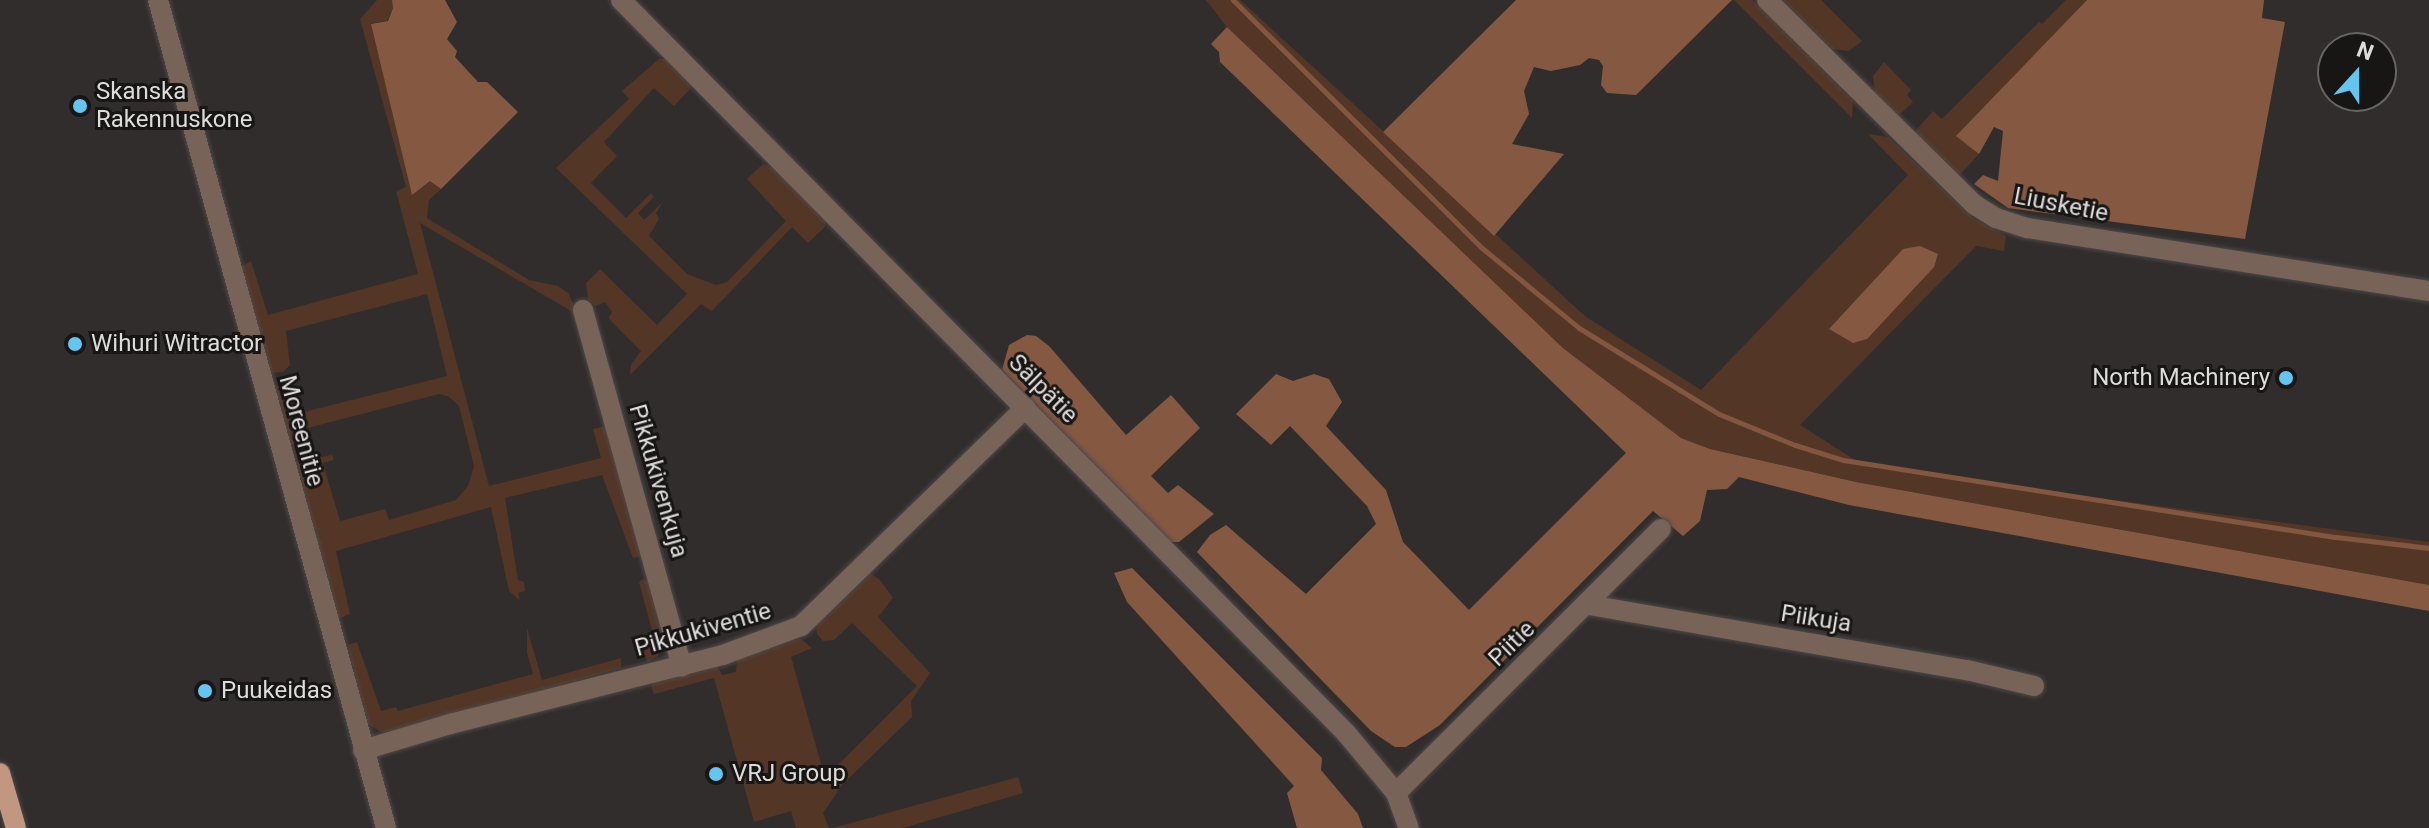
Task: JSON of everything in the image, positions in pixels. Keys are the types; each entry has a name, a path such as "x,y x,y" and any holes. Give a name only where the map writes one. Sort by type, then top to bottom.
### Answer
{"main road":[{"path":"0,773 16,828"}],"street":[{"name":"Moreenitie","path":"158,0 386,828"},
{"name":"Sälpätie","path":"621,0 1302,687 1396,793 1409,828"},
{"name":"Liusketie","path":"1767,0 1966,197 1996,218 2027,228 2429,291"},
{"name":"Pikkukivenkuja","path":"583,310 682,666"},
{"name":"Pikkukiventie","path":"363,750 565,694 682,666 801,626 1025,408"},
{"name":"Piitie","path":"1396,793 1589,605 1661,529"},
{"name":"Piikuja","path":"1589,605 1967,670 2034,686"}],"shaded area":[{"path":"377,0 392,0 393,8 387,21 371,23 412,194 430,180 441,189 429,200 427,218 529,280 558,286 568,293 576,309 573,312 420,223 489,486 601,458 593,429 606,426 642,556 633,558 602,475 505,498 518,580 524,582 525,591 518,593 520,601 509,591 491,507 336,551 350,614 340,618 334,617 294,462 332,455 334,460 323,463 340,521 385,509 389,520 456,500 468,486 474,466 459,406 448,396 439,394 300,430 298,443 290,445 274,389 286,381 293,381 304,412 447,376 427,294 286,331 290,365 283,372 270,373 242,266 251,261 268,315 418,274 396,191 406,187 360,19"},
{"path":"392,0 445,0 457,22 447,39 457,51 455,57 478,82 487,82 518,112 441,189 430,181 412,195 371,24 388,21 393,8"},
{"path":"1206,0 1240,0 1586,317 1701,390 1908,175 1868,134 1888,137 1974,219 2006,236 2004,251 1976,246 1800,425 1866,467 2429,542 2429,585 1856,482 1710,449 1681,438 1563,348 1227,27"},
{"path":"1516,0 1732,0 1636,95 1607,93 1601,85 1603,66 1599,60 1589,58 1580,65 1551,71 1534,67 1524,91 1529,114 1512,144 1564,154 1494,236 1383,132"},
{"path":"1734,0 1752,0 1853,101 1852,118"},
{"path":"1779,0 1821,0 1862,41 1849,51 1832,49"},
{"path":"2066,0 2087,0 1957,136 1979,154 1957,178 1915,136 1917,129 1933,111 1942,119 2039,22 2042,24"},
{"path":"2087,0 2264,0 2262,18 2285,22 2245,239 2008,208 1974,184 1983,175 1998,181 2003,131 1994,127 1979,154 1956,136"},
{"path":"1227,27 1563,348 1681,438 1710,449 1856,482 2429,585 2429,611 1849,505 1739,477 1727,489 1707,490 1700,521 1683,536 1653,511 1440,725 1406,747 1395,747 1371,731 1197,552 1210,535 1226,525 1306,594 1376,524 1367,506 1290,426 1271,445 1236,414 1276,374 1293,381 1314,374 1329,379 1342,402 1326,426 1386,490 1403,542 1469,610 1626,453 1220,62 1219,52 1211,44"},
{"path":"659,59 665,59 691,84 690,89 674,106 654,88 604,142 617,156 591,183 626,218 651,193 654,197 638,213 644,220 663,202 656,213 659,219 649,236 687,274 716,285 727,282 786,221 747,179 763,164 773,168 825,220 825,227 808,243 792,227 712,311 701,304 630,375 631,365 641,351 609,318 612,312 605,302 596,306 588,299 586,283 600,269 657,325 687,294 556,168 629,99 622,91"},
{"path":"1884,62 1911,90 1907,95 1913,102 1898,116 1875,94 1873,76"},
{"path":"1920,246 1938,254 1934,267 1867,339 1853,343 1829,329 1903,249"},
{"path":"1027,335 1036,336 1049,346 1126,435 1171,395 1200,428 1151,476 1168,493 1178,485 1214,514 1179,542 1171,542 1002,370 1009,345"},
{"path":"1132,568 1322,758 1321,770 1358,814 1363,828 1297,828 1287,793 1294,786 1127,602 1114,573"},
{"path":"870,573 880,580 893,598 878,617 930,673 911,701 912,717 842,785 823,813 829,828 796,828 791,811 754,822 714,678 654,694 651,686 656,680 716,664 722,675 736,672 737,658 801,639 812,648 791,657 825,778 917,686 852,623 834,640 823,641 817,634 816,625"},
{"path":"643,579 649,581 664,637 658,656 648,662 642,652 652,643 653,634 639,582"},
{"path":"527,628 542,680 621,658 621,668 397,731 381,732 366,723 348,645 357,642 381,711 396,707 398,711 533,674 527,653"},
{"path":"1018,777 1023,793 903,828 833,828"}],"waterway":[{"path":"1233,0 1482,248 1579,328 1719,414 1795,445 1843,460 2336,537 2429,548"}],"place":[{"name":"Skanska Rakennuskone","path":"80,106"},
{"name":"Wihuri Witractor","path":"75,344"},
{"name":"North Machinery","path":"2286,378"},
{"name":"Puukeidas","path":"205,691"},
{"name":"VRJ Group","path":"716,774"}]}
